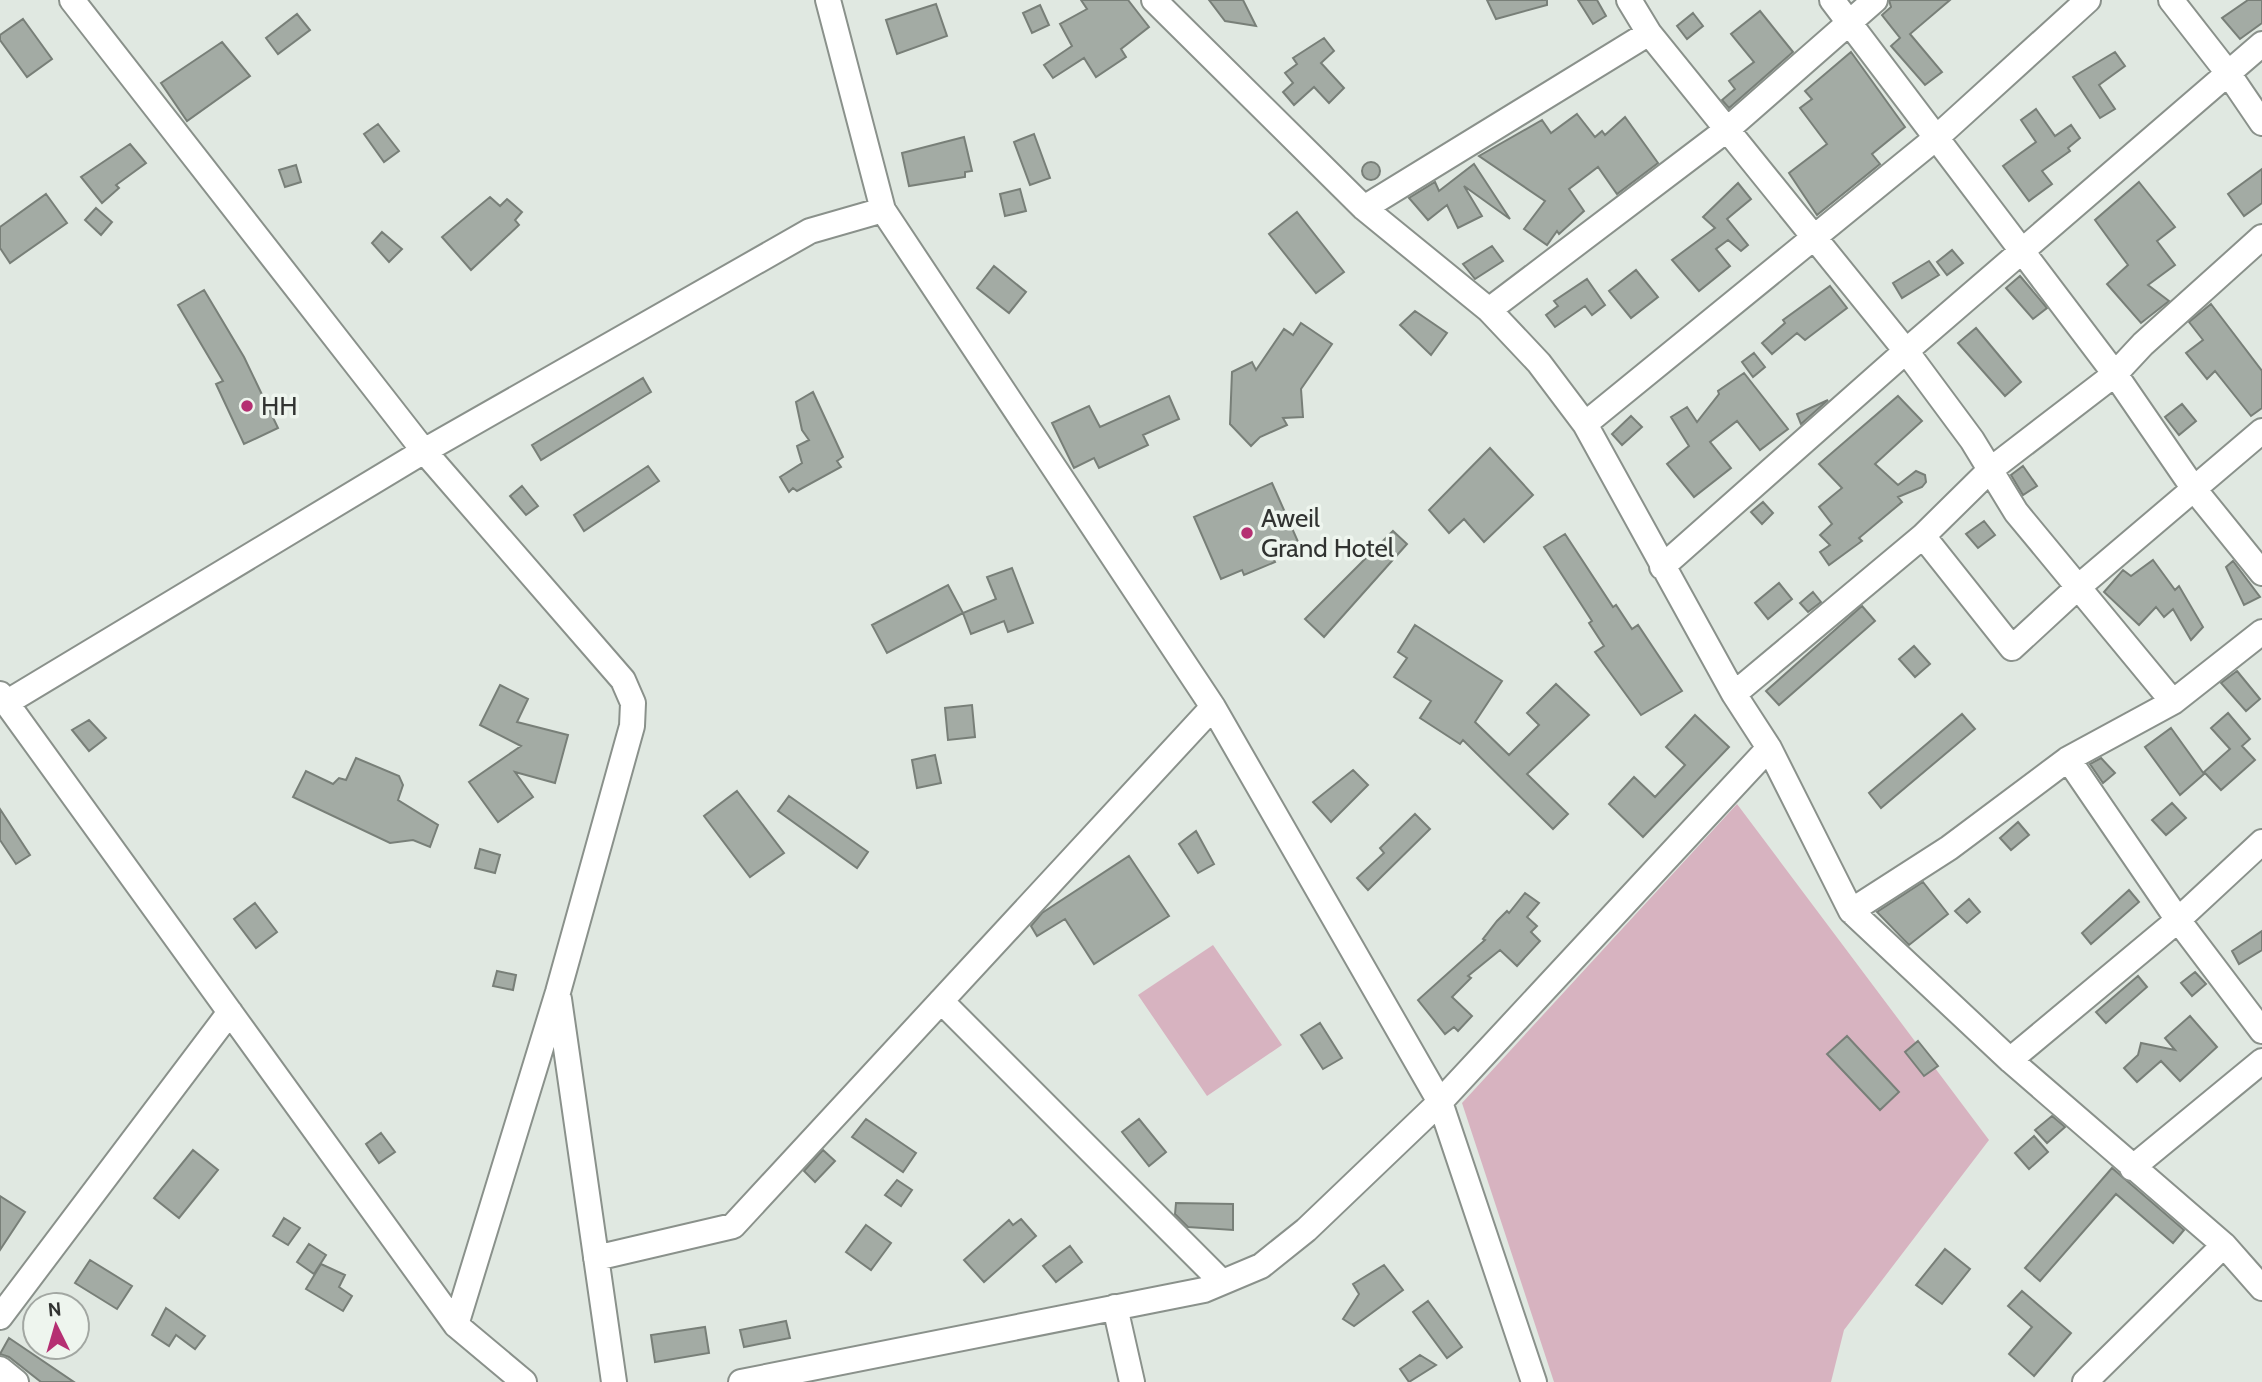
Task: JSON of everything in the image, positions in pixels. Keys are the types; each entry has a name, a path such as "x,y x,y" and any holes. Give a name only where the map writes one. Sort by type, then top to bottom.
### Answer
{"street":[{"path":"72,0 424,451 623,680 633,704 632,726 558,992 456,1325"},
{"path":"828,0 883,210 1213,707 1440,1102 1534,1382"},
{"path":"1154,0 1364,208 1489,310 1525,347 1585,424 1662,568 1734,694 1769,748 1852,911 2010,1060 2224,1245 2262,1288"},
{"path":"1832,0 2115,374 2194,489 2262,573"},
{"path":"1489,310 1729,128 1875,0"},
{"path":"1585,424 1936,138 2088,0"},
{"path":"2171,0 2228,73 2262,123"},
{"path":"1632,1 1649,33 1729,128 1812,237 1906,351 1990,470 2016,512 2076,589 2173,702"},
{"path":"1364,208 1649,33"},
{"path":"1662,568 1906,351 2262,44"},
{"path":"524,1382 456,1325 3,699 424,451 810,231 883,210"},
{"path":"1734,694 1923,536 1990,470 2115,374 2143,344 2262,237"},
{"path":"1923,536 2012,648 2076,589 2262,431"},
{"path":"1852,911 1949,848 2068,759 2173,702 2262,632"},
{"path":"596,1258 733,1226 1213,707"},
{"path":"741,1382 1204,1290 1261,1266 1306,1230 1440,1102 1769,748"},
{"path":"2068,759 2178,920 2262,1031"},
{"path":"2010,1060 2178,920 2262,842"},
{"path":"558,992 614,1382"},
{"path":"941,1001 1222,1282"},
{"path":"0,1317 230,1012"},
{"path":"2132,1168 2262,1061"},
{"path":"2084,1382 2224,1245"},
{"path":"1115,1307 1132,1382"},
{"path":"0,1369 16,1382"}],"shaded area":[{"path":"1737,804 1989,1140 1844,1330 1831,1382 1554,1382 1462,1103"},
{"path":"1213,945 1282,1045 1207,1096 1138,995"}],"building":[{"path":"1081,0 1128,0 1149,27 1121,49 1126,57 1096,77 1084,58 1053,78 1044,65 1072,46 1060,24 1087,9"},
{"path":"1209,0 1243,0 1256,26 1225,21"},
{"path":"1487,0 1547,0 1547,5 1496,19"},
{"path":"1578,0 1597,0 1606,16 1593,24"},
{"path":"1889,0 1950,0 1910,34 1942,72 1925,85 1891,46 1900,38 1882,15 1891,7"},
{"path":"2248,0 2262,0 2262,23 2240,39 2222,18"},
{"path":"936,4 947,36 897,54 886,20"},
{"path":"1040,5 1049,25 1032,33 1023,13"},
{"path":"1760,11 1793,52 1729,108 1722,100 1735,89 1729,81 1754,62 1731,34"},
{"path":"1693,13 1703,26 1687,39 1677,26"},
{"path":"297,14 310,30 278,54 266,38"},
{"path":"23,19 52,59 27,77 0,40 0,35"},
{"path":"1324,38 1334,51 1321,63 1344,88 1329,103 1314,87 1294,105 1283,92 1293,83 1285,73 1297,64 1293,58"},
{"path":"222,42 250,76 187,121 161,83"},
{"path":"1851,52 1905,127 1872,154 1880,164 1817,215 1789,173 1827,144 1800,108 1812,99 1805,91"},
{"path":"2115,52 2125,66 2099,85 2115,109 2100,118 2073,77"},
{"path":"2036,109 2055,136 2071,125 2080,138 2068,148 2070,151 2042,171 2052,184 2029,201 2003,166 2036,142 2021,120"},
{"path":"1577,114 1595,137 1602,131 1605,135 1625,117 1658,163 1617,194 1598,167 1569,189 1584,211 1559,234 1557,231 1547,245 1524,229 1545,201 1479,156 1542,120 1551,133"},
{"path":"378,124 399,151 384,162 364,134"},
{"path":"1034,134 1050,178 1030,185 1014,142"},
{"path":"964,137 972,171 965,172 965,177 909,186 902,153"},
{"path":"130,144 146,163 116,185 119,188 102,203 81,177"},
{"path":"1371,162 1379,167 1380,171 1375,179 1371,180 1363,175 1362,171 1367,163"},
{"path":"1474,164 1510,219 1464,186 1482,216 1458,228 1447,205 1428,220 1409,198 1435,182 1439,191"},
{"path":"296,165 301,182 285,187 279,170"},
{"path":"2262,169 2262,203 2244,216 2228,194"},
{"path":"2139,182 2175,227 2157,241 2175,265 2148,285 2169,301 2141,323 2107,284 2128,265 2095,220"},
{"path":"1738,183 1751,199 1727,219 1748,245 1741,251 1728,240 1716,249 1730,266 1699,291 1672,260 1715,228 1703,217"},
{"path":"1020,189 1026,211 1005,216 1000,194"},
{"path":"46,194 67,223 10,263 0,248 0,227"},
{"path":"490,197 500,206 507,199 522,212 515,220 519,225 471,270 442,237"},
{"path":"96,208 112,222 101,235 85,220"},
{"path":"1297,212 1344,272 1316,293 1269,234"},
{"path":"382,232 402,249 389,262 372,243"},
{"path":"1492,246 1503,261 1475,279 1463,264"},
{"path":"1952,250 1963,263 1947,275 1937,262"},
{"path":"1929,261 1939,275 1902,298 1893,283"},
{"path":"994,266 1026,292 1009,313 977,288"},
{"path":"1636,270 1658,297 1631,318 1609,291"},
{"path":"2020,276 2047,308 2033,319 2006,288"},
{"path":"1587,279 1605,305 1592,315 1585,306 1555,327 1546,315 1558,306 1554,301"},
{"path":"1830,286 1847,308 1805,340 1797,333 1772,354 1762,343 1785,323 1783,320"},
{"path":"204,290 244,357 278,428 244,444 216,384 223,381 178,305"},
{"path":"2211,304 2262,371 2262,408 2251,416 2215,371 2207,379 2186,353 2203,340 2189,322"},
{"path":"1415,311 1447,333 1431,355 1400,325"},
{"path":"1301,323 1332,344 1301,389 1303,417 1283,418 1287,425 1260,437 1251,446 1230,424 1232,372 1252,362 1256,370 1284,329 1293,335"},
{"path":"1976,328 2021,382 2005,396 1958,343"},
{"path":"1754,353 1765,367 1753,377 1742,362"},
{"path":"1744,373 1788,429 1760,450 1737,421 1710,442 1731,468 1694,497 1667,464 1689,446 1671,417 1687,407 1697,422 1719,394 1718,391"},
{"path":"643,378 651,392 541,460 532,445"},
{"path":"813,392 843,457 837,461 841,467 797,491 793,488 789,492 780,477 802,463 797,446 809,440 802,430 796,402"},
{"path":"1169,396 1179,419 1143,435 1148,445 1099,468 1094,458 1074,468 1052,423 1089,406 1100,427"},
{"path":"1898,396 1922,421 1875,464 1898,485 1916,471 1925,475 1926,482 1922,487 1898,497 1902,502 1859,538 1862,541 1829,565 1820,552 1830,545 1820,535 1832,524 1819,507 1842,488 1819,464"},
{"path":"1828,400 1801,424 1797,414"},
{"path":"2182,404 2196,421 2179,435 2165,417"},
{"path":"1631,416 1642,427 1622,445 1612,434"},
{"path":"1490,448 1533,495 1484,542 1464,519 1449,533 1429,510"},
{"path":"648,466 659,481 584,531 574,515"},
{"path":"2023,466 2037,486 2023,495 2011,475"},
{"path":"1272,483 1299,544 1272,556 1275,562 1244,575 1242,570 1221,579 1194,517"},
{"path":"522,486 538,506 526,515 510,496"},
{"path":"1763,502 1773,513 1762,524 1751,512"},
{"path":"1984,521 1995,535 1978,548 1966,534"},
{"path":"1393,531 1407,544 1324,637 1305,619"},
{"path":"1565,534 1613,607 1616,605 1632,629 1638,625 1682,691 1641,715 1595,652 1604,646 1589,623 1592,621 1544,547"},
{"path":"2153,560 2175,590 2179,586 2203,627 2191,640 2173,609 2164,617 2156,607 2139,625 2104,592 2123,570 2131,576"},
{"path":"2233,561 2260,597 2244,605 2226,567"},
{"path":"1012,568 1033,623 1008,632 1004,621 971,634 963,613 996,599 987,577"},
{"path":"1779,583 1792,599 1768,619 1755,603"},
{"path":"948,585 963,613 887,653 872,625"},
{"path":"1813,592 1821,602 1808,612 1800,603"},
{"path":"1862,606 1875,621 1779,705 1766,691"},
{"path":"1415,625 1502,681 1475,722 1509,755 1539,725 1527,713 1556,684 1589,715 1527,774 1568,814 1553,829 1463,740 1460,744 1420,718 1431,701 1394,677 1407,658 1398,652"},
{"path":"1914,646 1930,664 1915,677 1899,659"},
{"path":"2237,671 2260,699 2246,711 2221,683"},
{"path":"500,685 528,699 517,722 568,735 555,783 515,772 533,797 498,822 469,782 521,746 480,725"},
{"path":"972,705 975,737 948,740 945,708"},
{"path":"2228,713 2250,739 2242,746 2255,760 2221,790 2204,772 2230,749 2211,728"},
{"path":"1962,714 1975,729 1881,808 1869,793"},
{"path":"1695,715 1729,747 1643,837 1609,804 1634,777 1655,797 1685,765 1666,747"},
{"path":"89,720 106,738 89,751 72,730"},
{"path":"2171,728 2204,774 2180,795 2145,747"},
{"path":"935,755 941,783 917,788 912,760"},
{"path":"356,758 399,776 403,785 398,800 438,825 430,847 413,840 390,843 293,797 306,771 333,784 339,778 346,780"},
{"path":"2101,758 2115,773 2103,783 2090,764"},
{"path":"1353,770 1368,785 1331,822 1313,802"},
{"path":"737,791 784,853 750,877 704,816"},
{"path":"789,796 868,852 857,868 778,811"},
{"path":"2172,803 2186,818 2166,835 2152,820"},
{"path":"0,809 30,855 16,864 0,840"},
{"path":"1415,814 1430,829 1368,890 1357,878 1384,853 1380,848"},
{"path":"2018,822 2029,835 2011,850 2000,838"},
{"path":"1196,831 1214,864 1198,873 1179,844"},
{"path":"480,849 500,855 495,873 475,868"},
{"path":"1129,856 1169,916 1094,964 1065,919 1037,936 1031,926 1042,913"},
{"path":"1923,882 1948,914 1909,945 1877,912"},
{"path":"2129,890 2139,902 2091,944 2082,933"},
{"path":"1525,893 1539,903 1527,917 1537,926 1531,932 1540,941 1517,966 1500,950 1468,976 1471,978 1452,997 1472,1016 1458,1031 1454,1027 1445,1034 1418,1000 1485,940 1483,939 1497,921 1507,911 1509,913"},
{"path":"1969,899 1980,912 1967,923 1955,911"},
{"path":"255,903 277,932 256,948 234,919"},
{"path":"2262,931 2262,950 2239,964 2232,951"},
{"path":"497,971 516,975 513,990 493,986"},
{"path":"2195,972 2206,984 2192,996 2181,983"},
{"path":"2138,976 2147,987 2106,1023 2096,1012"},
{"path":"2190,1016 2217,1047 2180,1081 2161,1061 2137,1082 2124,1068 2138,1055 2141,1043 2175,1050 2165,1038"},
{"path":"1320,1023 1342,1058 1323,1069 1301,1035"},
{"path":"1847,1036 1899,1092 1880,1110 1827,1054"},
{"path":"1918,1041 1938,1066 1924,1076 1905,1052"},
{"path":"2052,1116 2065,1127 2047,1143 2035,1130"},
{"path":"866,1119 916,1153 903,1172 852,1137"},
{"path":"1139,1119 1166,1152 1149,1166 1122,1132"},
{"path":"381,1133 395,1152 379,1163 366,1144"},
{"path":"2034,1136 2048,1152 2029,1169 2015,1153"},
{"path":"193,1150 218,1170 179,1218 154,1198"},
{"path":"823,1150 835,1161 815,1182 804,1171"},
{"path":"2112,1168 2184,1230 2173,1243 2116,1194 2040,1281 2025,1268"},
{"path":"897,1180 912,1190 901,1206 885,1195"},
{"path":"0,1196 25,1212 0,1250"},
{"path":"1176,1203 1233,1204 1233,1230 1188,1227 1175,1214"},
{"path":"284,1218 300,1228 288,1245 273,1236"},
{"path":"1021,1219 1036,1236 984,1282 964,1260 1009,1220 1013,1225"},
{"path":"866,1225 891,1243 871,1270 846,1252"},
{"path":"309,1244 326,1255 314,1274 297,1262"},
{"path":"1070,1246 1082,1262 1056,1282 1043,1266"},
{"path":"1945,1249 1970,1269 1942,1304 1916,1285"},
{"path":"90,1260 132,1286 117,1309 75,1283"},
{"path":"321,1264 345,1275 339,1287 352,1296 343,1311 306,1289"},
{"path":"1384,1265 1403,1290 1354,1326 1343,1319 1359,1294 1353,1284"},
{"path":"2022,1291 2071,1333 2034,1376 2009,1354 2032,1327 2008,1306"},
{"path":"1428,1301 1462,1347 1447,1358 1413,1312"},
{"path":"166,1308 205,1336 195,1349 176,1335 169,1346 152,1335"},
{"path":"786,1321 790,1338 744,1347 740,1330"},
{"path":"705,1327 709,1353 655,1362 651,1335"},
{"path":"9,1338 21,1346 21,1361 43,1361 74,1382 41,1382 9,1357 0,1354"},
{"path":"1420,1355 1436,1365 1409,1382 1400,1369"}],"place":[{"name":"HH","path":"247,406"},
{"name":"Aweil Grand Hotel","path":"1247,533"}]}
